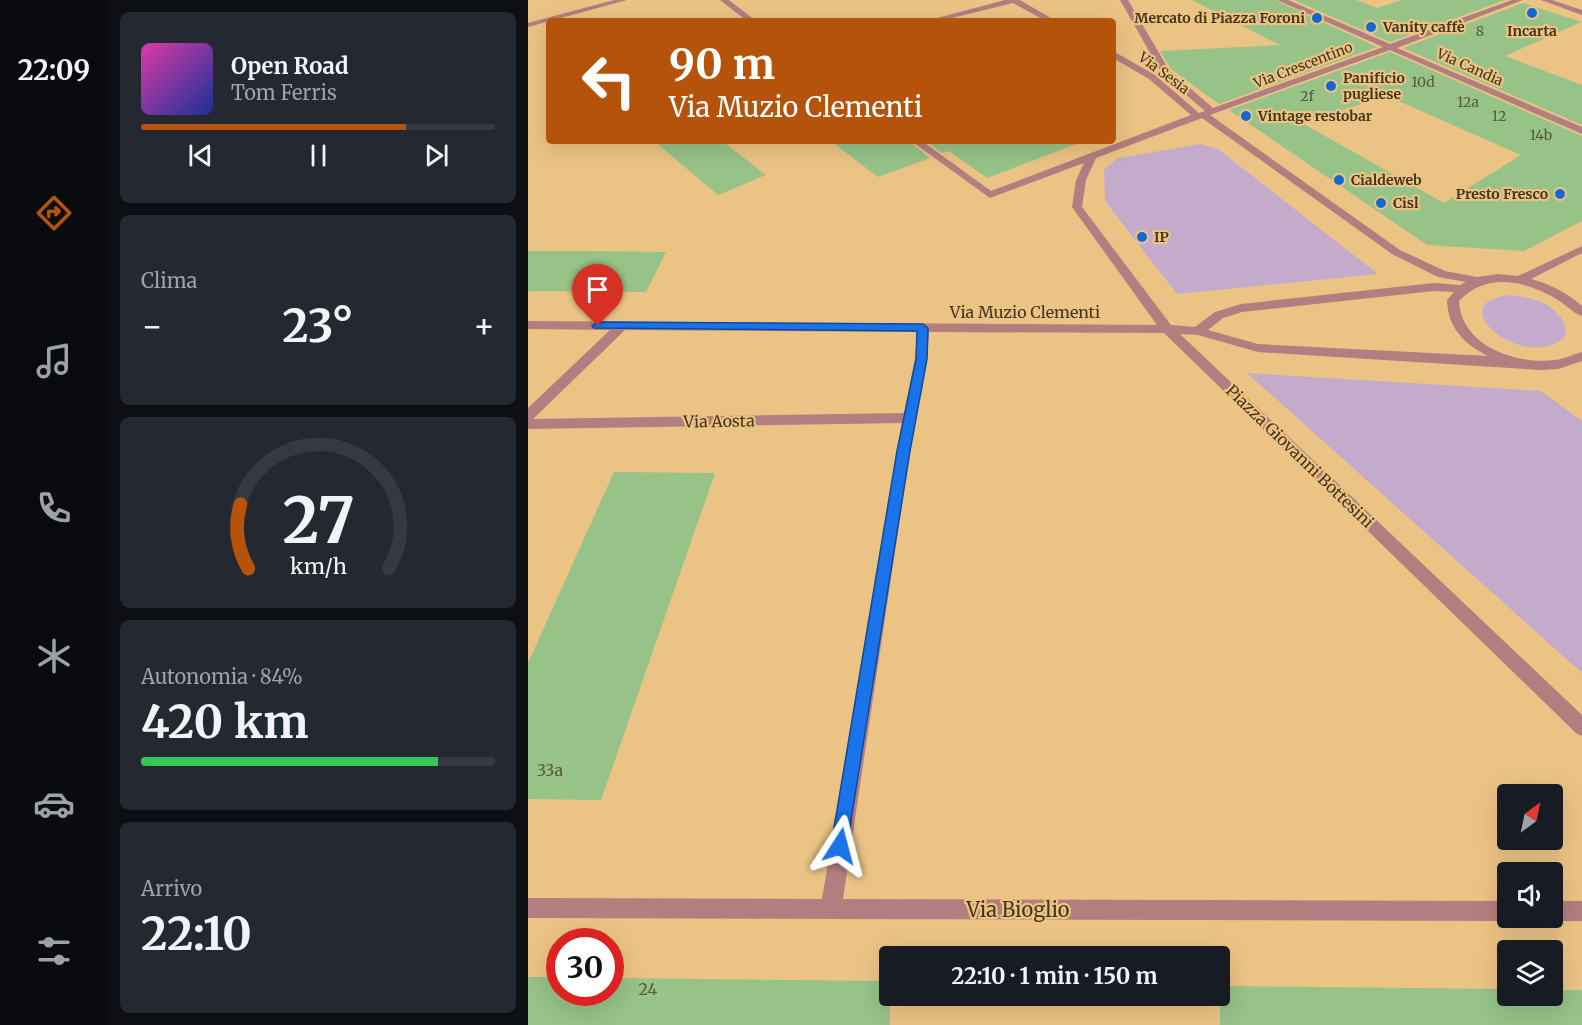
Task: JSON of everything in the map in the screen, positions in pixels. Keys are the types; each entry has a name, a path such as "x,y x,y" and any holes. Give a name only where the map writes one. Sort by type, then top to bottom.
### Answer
{"street":[{"path":"555,18 623,0"},
{"path":"724,0 748,18"},
{"path":"942,18 1014,0 1047,18"},
{"path":"1124,0 1165,72 1204,114 1396,252 1442,274 1476,281"},
{"name":"Via Candia","path":"1281,0 1582,131"},
{"name":"Via Crescentino","path":"1204,114 1520,0"},
{"path":"1545,0 1582,13"},
{"path":"528,25 546,20"},
{"name":"Via Sesia","path":"1116,56 1152,77 1204,114"},
{"path":"920,144 990,195 1092,154 1204,114"},
{"name":"Piazza Giovanni Bottesini","path":"1092,154 1080,180 1077,207 1167,329 1582,727"},
{"path":"1520,280 1582,249"},
{"path":"1515,362 1482,347 1459,327 1452,313 1453,300 1460,289 1476,281 1497,278 1520,280 1564,297 1582,311"},
{"path":"1198,331 1219,315 1240,308 1434,287 1460,289"},
{"name":"Via Muzio Clementi","path":"528,325 1198,331"},
{"path":"528,416 621,326"},
{"path":"831,909 921,359 923,328"},
{"path":"1198,331 1258,348 1556,366 1574,362 1582,356"},
{"name":"Via Aosta","path":"528,424 910,418"},
{"name":"Via Bioglio","path":"528,908 1497,910"},
{"path":"1563,911 1582,911"}],"shaded area":[{"path":"1201,144 1218,149 1378,274 1177,294 1105,201 1104,170 1118,158"},
{"path":"1509,295 1535,300 1551,308 1566,328 1565,336 1549,346 1531,347 1512,343 1497,334 1486,322 1482,311 1489,301"},
{"path":"1247,373 1541,391 1582,421 1582,673"}],"building":[{"path":"1192,0 1275,0 1377,47 1219,104 1171,69 1160,51 1280,45"},
{"path":"1294,0 1356,0 1377,8 1402,0 1505,0 1390,42"},
{"path":"1523,3 1581,22 1505,56 1582,85 1582,125 1403,48"},
{"path":"1390,52 1582,136 1582,221 1524,251 1427,245 1229,110","holes":["1387,96 1521,155 1444,203 1302,123"]},
{"path":"658,144 726,144 766,175 718,195"},
{"path":"835,144 913,144 930,158 878,177"},
{"path":"930,144 1076,144 987,178 949,151 942,153"},
{"path":"528,251 666,252 646,292 528,291"},
{"path":"614,472 715,473 601,800 528,799 528,663"},
{"path":"528,977 546,977 546,1006 624,1006 624,978 879,981 879,1006 890,1006 890,1025 528,1025"},
{"path":"1230,986 1497,989 1497,1006 1563,1006 1563,990 1582,990 1582,1025 1220,1025 1220,1006 1230,1006"}],"place":[{"name":"Incarta","path":"1532,13"},
{"name":"Mercato di Piazza Foroni","path":"1317,18"},
{"name":"Vanity caffè","path":"1371,27"},
{"name":"Panificio pugliese","path":"1331,86"},
{"name":"Vintage restobar","path":"1246,116"},
{"name":"Cialdeweb","path":"1339,180"},
{"name":"Presto Fresco","path":"1560,194"},
{"name":"Cisl","path":"1381,203"},
{"name":"IP","path":"1142,237"}],"route":[{"path":"598,326 923,328 921,359 903,451 840,846"}]}
